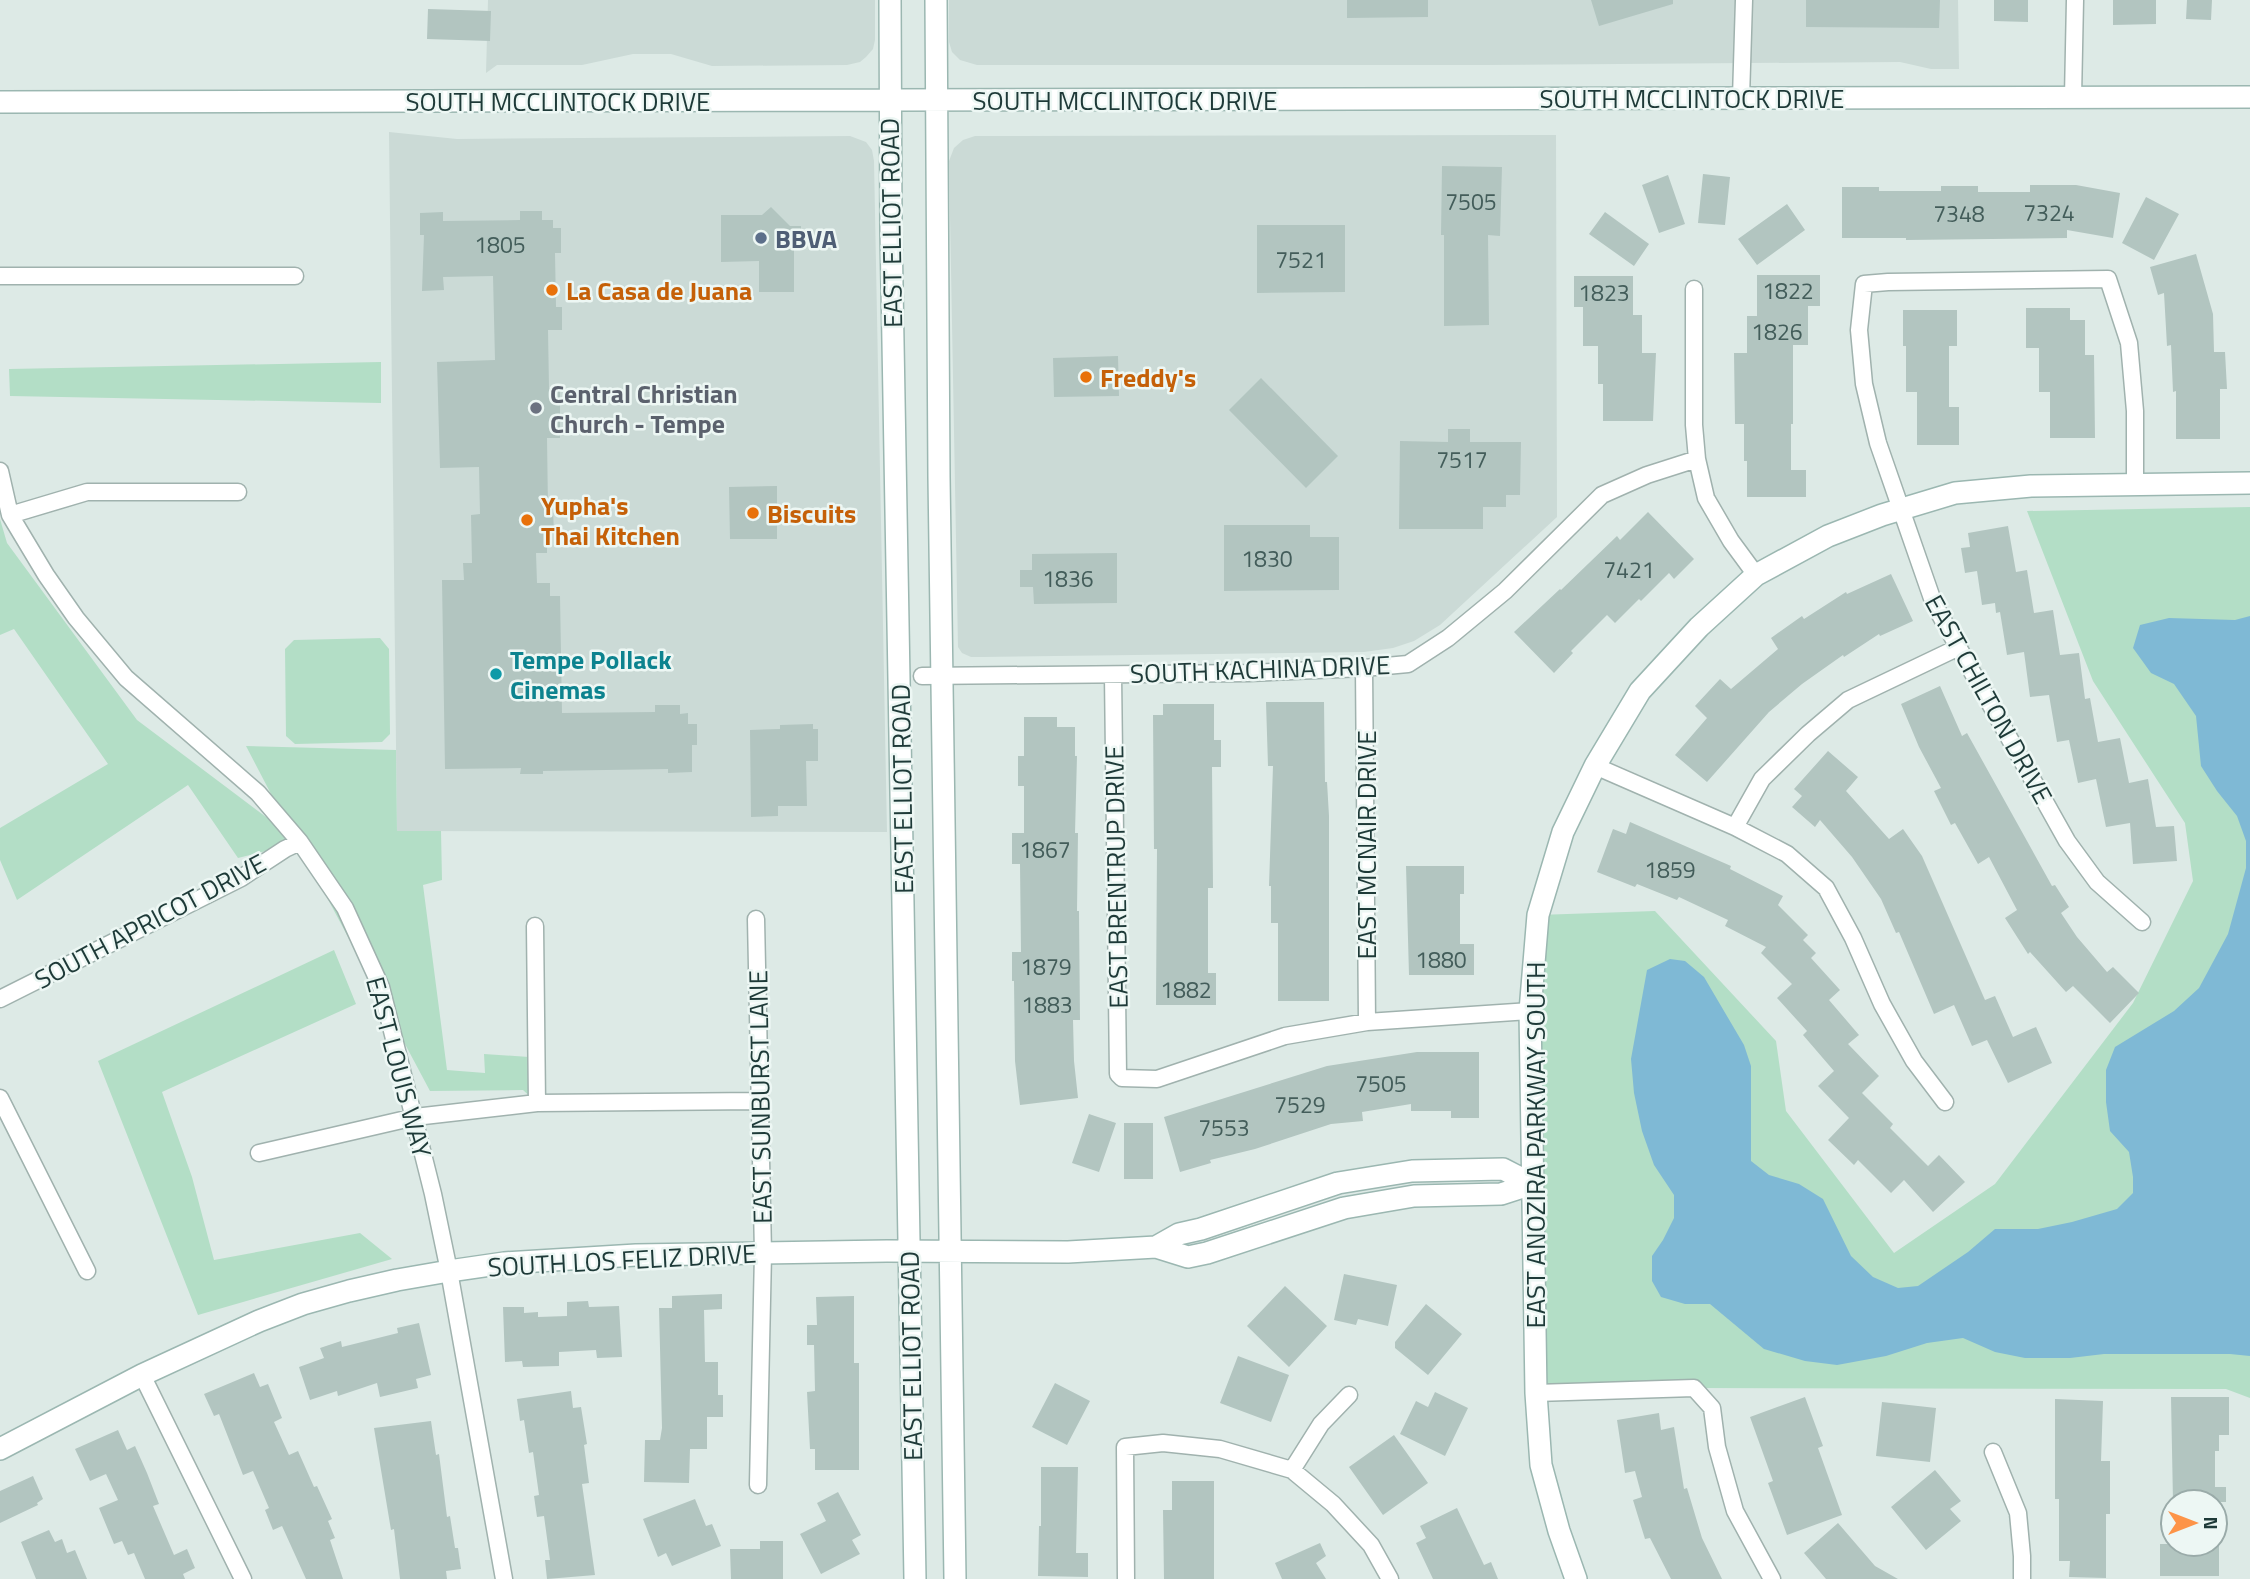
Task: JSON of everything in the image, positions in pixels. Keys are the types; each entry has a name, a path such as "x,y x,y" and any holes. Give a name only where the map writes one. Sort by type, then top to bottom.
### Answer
{"main road":[{"name":"EAST ELLIOT ROAD","path":"890,0 915,1579"},
{"name":"EAST ELLIOT ROAD","path":"936,0 932,676 950,1253 955,1579"},
{"name":"SOUTH MCCLINTOCK DRIVE","path":"0,102 2250,97"},
{"name":"EAST ANOZIRA PARKWAY SOUTH","path":"1576,1579 1559,1531 1541,1465 1536,1392 1530,1011 1538,915 1563,832 1595,766 1640,691 1699,627 1756,575 1828,536 1900,509 1955,493 2031,486 2250,483"},
{"name":"SOUTH LOS FELIZ DRIVE","path":"0,1450 142,1375 236,1330 303,1304 361,1288 449,1271 504,1263 582,1257 910,1251 1068,1252 1156,1247 1179,1234 1338,1183 1412,1171 1503,1169 1532,1184"}],"street":[{"path":"1741,98 1744,0"},
{"path":"2073,97 2075,0"},
{"path":"0,276 295,276"},
{"name":"EAST CHILTON DRIVE","path":"2135,484 2135,411 2129,343 2108,279 1864,284 1859,330 1864,384 1878,443 1934,604 2067,841 2097,882 2142,922"},
{"path":"1695,289 1697,459 1706,498 1731,541 1756,575"},
{"name":"SOUTH KACHINA DRIVE","path":"932,676 1113,675 1364,668 1408,664 1448,638 1505,591 1602,495 1647,475 1697,459"},
{"name":"EAST LOUIS WAY","path":"0,471 10,515 76,618 126,678 258,793 300,842 345,908 381,988 415,1117 449,1271 504,1579"},
{"path":"10,515 87,492 239,492"},
{"path":"1735,827 1762,779 1848,700 1957,648"},
{"name":"EAST MCNAIR DRIVE","path":"1364,668 1367,1022"},
{"name":"EAST BRENTRUP DRIVE","path":"1113,675 1118,1074 1122,1079 1157,1079 1285,1036 1367,1022"},
{"path":"1595,766 1735,827 1787,854 1826,888 1853,938 1882,1004 1914,1061 1945,1102"},
{"name":"SOUTH APRICOT DRIVE","path":"0,999 241,878 300,842"},
{"name":"EAST SUNBURST LANE","path":"756,919 763,1253 758,1485"},
{"path":"535,926 537,1103"},
{"path":"1367,1022 1530,1011"},
{"path":"0,1098 87,1271"},
{"path":"259,1153 415,1117 537,1103 758,1101"},
{"path":"142,1375 243,1579"},
{"path":"1536,1392 1695,1388 1712,1408 1717,1447 1735,1511 1772,1579"},
{"path":"1292,1470 1321,1424 1349,1395"},
{"path":"1126,1579 1125,1447 1163,1443 1220,1449 1292,1470 1333,1504 1371,1545 1390,1579"},
{"path":"1993,1452 2018,1513 2022,1579"}],"shaded area":[{"path":"488,0 875,0 875,40 873,49 866,57 860,62 847,65 712,66 671,54 633,54 582,65 497,65 486,73"},
{"path":"949,0 1958,0 1959,69 1931,69 1900,62 977,65 960,60 952,52 949,42"},
{"path":"389,132 457,139 850,136 866,142 872,150 887,832 397,831"},
{"path":"1556,135 1557,517 1440,625 1414,641 1393,648 1364,652 982,657 971,657 962,653 958,647 949,161 954,148 963,140 975,136"}],"green space":[{"path":"381,362 381,403 10,396 9,369"},
{"path":"2250,507 2250,1398 2226,1389 1694,1388 1536,1393 1538,915 1655,911 1776,1041 1786,1111 1894,1253 1995,1184 2133,1003 2193,881 2185,823 2093,681 2027,511"},
{"path":"0,519 7,543 137,720 294,838 246,746 396,750 397,831 441,831 442,880 423,885 447,1070 485,1073 484,1054 529,1057 537,1103 523,1090 430,1091 298,843 238,858 188,785 17,900 0,860 0,828 108,764 14,629 0,635"},
{"path":"380,638 389,649 390,734 382,742 295,744 286,736 285,649 294,640"},
{"path":"334,950 356,1004 162,1092 192,1177 214,1260 360,1233 392,1259 198,1315 98,1061"}],"water":[{"path":"2250,616 2250,1356 2104,1354 2070,1358 2025,1358 1995,1352 1963,1338 1927,1343 1886,1356 1837,1365 1805,1361 1764,1349 1710,1304 1685,1304 1661,1297 1652,1281 1652,1256 1674,1218 1674,1195 1654,1165 1642,1131 1634,1093 1631,1059 1647,970 1670,959 1685,961 1704,977 1744,1045 1751,1066 1751,1161 1769,1175 1799,1184 1823,1199 1851,1256 1873,1277 1898,1288 1918,1286 1968,1252 1995,1229 2038,1229 2072,1222 2117,1209 2133,1193 2129,1152 2110,1131 2106,1070 2115,1047 2174,1011 2199,988 2228,934 2246,868 2246,841 2237,816 2201,766 2196,716 2174,684 2151,673 2133,648 2140,625 2169,618 2235,620"}],"building":[{"path":"1347,0 1428,0 1428,17 1347,18"},
{"path":"1591,0 1673,0 1673,4 1599,26"},
{"path":"1806,0 1940,0 1939,28 1806,27"},
{"path":"1994,0 2028,0 2028,22 1994,21"},
{"path":"2113,0 2156,0 2156,24 2113,25"},
{"path":"2187,0 2212,0 2211,20 2186,19"},
{"path":"428,9 491,11 490,41 427,39"},
{"path":"1442,166 1502,167 1500,236 1488,235 1489,325 1444,326"},
{"path":"1703,174 1730,177 1725,225 1698,223"},
{"path":"1668,175 1685,224 1659,233 1642,185"},
{"path":"2030,185 2076,185 2120,193 2113,238 2067,230 2067,238 1842,238 1842,187 1879,187 1879,191 1941,191 1941,186 1978,186 1978,192 2030,192"},
{"path":"2146,197 2179,214 2154,260 2122,243"},
{"path":"1787,204 1805,230 1757,265 1738,239"},
{"name":"BBVA","path":"771,207 790,226 801,226 801,249 794,249 794,292 759,292 759,261 721,262 721,215 762,215"},
{"path":"520,211 542,211 542,220 553,220 553,228 561,228 561,253 555,253 556,307 562,307 562,330 548,330 549,388 560,388 560,438 547,438 548,509 553,509 554,534 547,534 547,553 536,553 537,583 550,583 550,596 560,596 562,713 655,712 655,705 680,705 680,714 688,713 688,724 697,724 697,745 692,745 692,772 668,773 668,769 543,771 543,774 520,774 521,768 445,769 442,580 464,580 463,563 472,563 471,515 480,514 479,467 440,468 437,362 495,360 493,276 443,277 444,290 422,291 424,235 420,235 420,213 443,212 443,221 520,220"},
{"path":"1605,212 1649,244 1634,266 1589,234"},
{"path":"1257,225 1345,225 1345,292 1257,293"},
{"path":"2196,254 2213,314 2214,352 2225,352 2227,389 2220,389 2220,439 2176,439 2176,391 2173,392 2171,345 2167,346 2164,293 2158,295 2150,267"},
{"path":"1757,275 1820,275 1820,306 1808,306 1808,345 1793,345 1791,470 1806,470 1806,497 1747,497 1744,424 1735,424 1734,353 1747,353 1747,316 1757,316"},
{"path":"1574,276 1633,276 1633,315 1642,315 1642,353 1656,353 1653,421 1603,421 1603,384 1598,384 1598,346 1583,346 1583,307 1574,307"},
{"path":"2026,308 2070,308 2070,320 2085,320 2085,355 2094,355 2095,438 2050,438 2050,392 2039,392 2039,348 2026,348"},
{"path":"1903,310 1957,310 1957,346 1949,346 1949,407 1959,407 1959,445 1917,445 1917,392 1906,392"},
{"name":"Freddy's","path":"1118,356 1119,396 1054,397 1053,358"},
{"path":"1261,378 1338,456 1306,488 1229,410"},
{"path":"1448,429 1470,429 1470,442 1521,442 1520,495 1506,495 1506,507 1483,507 1483,529 1399,529 1400,441 1448,442"},
{"name":"Biscuits","path":"777,486 777,539 730,539 729,487"},
{"path":"1648,512 1694,559 1674,579 1669,573 1615,623 1607,615 1571,651 1573,653 1554,673 1514,632 1617,536 1620,540"},
{"path":"1224,525 1310,525 1310,537 1339,537 1339,590 1224,591"},
{"path":"2008,526 2016,572 2027,570 2034,613 2053,610 2060,655 2079,653 2085,699 2090,698 2098,742 2120,738 2129,783 2148,779 2156,827 2174,826 2177,861 2133,864 2130,823 2106,827 2096,779 2078,783 2069,740 2057,742 2049,695 2030,697 2024,652 2007,655 2000,612 1996,613 1995,603 1982,605 1977,571 1965,573 1961,548 1970,547 1968,533"},
{"path":"1117,553 1117,603 1034,604 1033,587 1020,587 1020,570 1032,570 1032,554"},
{"path":"1891,574 1913,621 1880,636 1879,634 1802,684 1769,712 1707,782 1675,755 1707,718 1695,706 1720,679 1731,689 1778,649 1771,638 1802,616 1804,619 1846,592 1847,594"},
{"path":"1940,686 1962,736 1967,733 2052,886 2055,885 2069,907 2061,913 2077,937 2107,972 2113,967 2139,993 2110,1023 2073,986 2066,992 2030,952 2028,954 2005,918 2017,910 1989,857 1978,864 1955,823 1951,825 1934,791 1941,788 1919,747 1901,704"},
{"path":"1266,702 1324,702 1325,782 1329,816 1329,1001 1278,1001 1278,923 1271,923 1269,886 1273,766 1268,766"},
{"path":"1163,704 1214,704 1214,740 1221,740 1221,767 1212,767 1213,888 1208,888 1208,973 1216,973 1216,1005 1156,1005 1157,849 1154,849 1153,715 1163,715"},
{"path":"1024,717 1057,717 1057,727 1075,727 1080,1020 1073,1020 1078,1098 1020,1105 1015,1061 1012,952 1021,952 1020,864 1012,864 1012,833 1024,833 1024,786 1018,786 1018,756 1024,756"},
{"path":"813,724 813,729 818,729 818,761 806,761 807,806 778,806 778,816 751,817 750,730 780,729 780,725"},
{"path":"1828,751 1858,777 1846,791 1889,839 1903,829 1922,856 1985,1000 1995,996 2013,1037 2036,1027 2052,1063 2008,1083 1987,1040 1972,1046 1954,1005 1934,1014 1899,932 1896,933 1881,899 1852,857 1820,820 1815,827 1792,807 1802,796 1794,789"},
{"path":"1630,822 1731,866 1730,869 1783,896 1778,905 1808,935 1803,940 1816,953 1811,958 1840,990 1829,1000 1859,1035 1848,1044 1879,1076 1862,1093 1893,1124 1890,1128 1928,1166 1939,1155 1965,1182 1933,1212 1904,1180 1891,1193 1858,1160 1854,1165 1828,1140 1849,1118 1818,1086 1834,1071 1803,1035 1807,1031 1777,998 1792,984 1761,953 1766,947 1725,926 1728,920 1679,897 1677,900 1597,872 1613,829 1626,834"},
{"path":"1406,866 1464,866 1464,894 1460,894 1460,944 1474,944 1474,975 1409,975"},
{"path":"1417,1052 1479,1052 1479,1118 1451,1118 1451,1111 1411,1111 1411,1104 1362,1112 1363,1121 1331,1124 1255,1149 1210,1160 1211,1163 1180,1172 1164,1117 1327,1066"},
{"path":"1089,1114 1116,1123 1099,1172 1072,1163"},
{"path":"1124,1123 1153,1123 1153,1179 1124,1179"},
{"path":"1344,1274 1397,1285 1388,1326 1358,1319 1356,1325 1334,1320"},
{"path":"1285,1286 1327,1326 1289,1367 1247,1326"},
{"path":"722,1294 722,1309 704,1310 705,1362 718,1362 718,1395 723,1395 723,1417 707,1417 707,1449 690,1449 689,1483 644,1482 645,1440 660,1440 662,1428 659,1308 672,1308 672,1296"},
{"path":"854,1296 854,1363 859,1363 859,1470 815,1470 815,1449 810,1449 807,1392 815,1391 814,1345 807,1345 807,1325 817,1325 816,1297"},
{"path":"588,1301 589,1307 619,1306 622,1357 597,1358 596,1350 559,1352 559,1366 523,1367 522,1361 505,1362 503,1307 524,1307 524,1313 538,1312 538,1317 567,1316 567,1302"},
{"path":"1426,1304 1462,1334 1428,1375 1395,1348 1395,1342"},
{"path":"419,1323 431,1375 416,1379 418,1388 380,1397 377,1383 338,1396 337,1391 310,1400 299,1367 324,1358 320,1348 341,1341 342,1347 398,1333 397,1328"},
{"path":"1238,1356 1289,1375 1271,1422 1220,1403"},
{"path":"254,1373 260,1387 268,1384 282,1418 274,1422 289,1455 298,1451 332,1519 328,1521 335,1538 330,1540 343,1579 306,1579 282,1526 273,1530 265,1510 269,1508 253,1471 243,1475 219,1414 214,1416 204,1394"},
{"path":"1055,1383 1090,1401 1067,1445 1032,1427"},
{"path":"571,1391 573,1408 581,1407 587,1444 584,1445 589,1483 582,1484 595,1575 547,1579 545,1560 550,1560 544,1516 537,1517 534,1496 539,1495 533,1452 529,1453 524,1420 520,1421 517,1399"},
{"path":"1435,1392 1468,1408 1445,1456 1400,1434 1416,1401 1428,1407"},
{"path":"1805,1397 1823,1446 1818,1448 1842,1515 1787,1535 1768,1483 1773,1481 1750,1417"},
{"path":"2171,1397 2229,1397 2229,1435 2219,1435 2219,1451 2215,1451 2215,1487 2226,1488 2173,1488"},
{"path":"2055,1399 2103,1401 2101,1461 2110,1461 2110,1514 2106,1514 2106,1578 2069,1577 2070,1561 2059,1561 2059,1499 2055,1499"},
{"path":"1882,1402 1936,1408 1930,1462 1876,1456"},
{"path":"1659,1413 1661,1430 1674,1427 1684,1489 1687,1488 1702,1538 1722,1579 1671,1579 1650,1538 1645,1539 1633,1500 1642,1497 1635,1471 1625,1473 1617,1420"},
{"path":"431,1421 436,1455 439,1454 447,1517 450,1516 461,1569 446,1571 447,1579 400,1579 394,1529 391,1530 374,1428"},
{"path":"118,1430 127,1450 135,1446 159,1504 153,1506 174,1555 187,1549 195,1568 183,1574 185,1579 145,1579 134,1553 128,1555 122,1541 114,1544 99,1508 118,1500 106,1474 90,1481 75,1449"},
{"path":"1394,1435 1428,1483 1383,1515 1349,1467"},
{"path":"1041,1467 1078,1467 1076,1553 1088,1553 1088,1577 1038,1576"},
{"path":"1935,1470 1961,1501 1950,1509 1961,1521 1926,1550 1891,1507"},
{"path":"33,1476 43,1499 38,1505 0,1523 0,1491"},
{"path":"1172,1481 1214,1481 1214,1579 1164,1579 1163,1510 1172,1510"},
{"path":"838,1492 861,1535 852,1540 860,1554 821,1574 800,1534 826,1521 817,1503"},
{"path":"695,1499 706,1526 712,1524 721,1546 672,1566 666,1553 658,1557 643,1519"},
{"path":"1457,1508 1484,1565 1491,1562 1498,1579 1433,1579 1416,1543 1426,1538 1420,1526"},
{"path":"1838,1523 1875,1566 1898,1579 1826,1579 1804,1553"},
{"path":"49,1530 55,1542 62,1539 67,1553 75,1550 87,1579 36,1579 21,1542"},
{"path":"760,1541 783,1541 783,1579 731,1579 730,1549 760,1549"},
{"path":"1320,1543 1326,1556 1316,1563 1326,1579 1282,1579 1275,1563"},
{"path":"2160,1558 2219,1558 2219,1576 2160,1576"}],"place":[{"name":"BBVA","path":"761,238"},
{"name":"La Casa de Juana","path":"552,290"},
{"name":"Freddy's","path":"1086,377"},
{"name":"Central Christian Church - Tempe","path":"536,408"},
{"name":"Biscuits","path":"753,513"},
{"name":"Yupha's Thai Kitchen","path":"527,520"},
{"name":"Tempe Pollack Cinemas","path":"496,674"}]}
